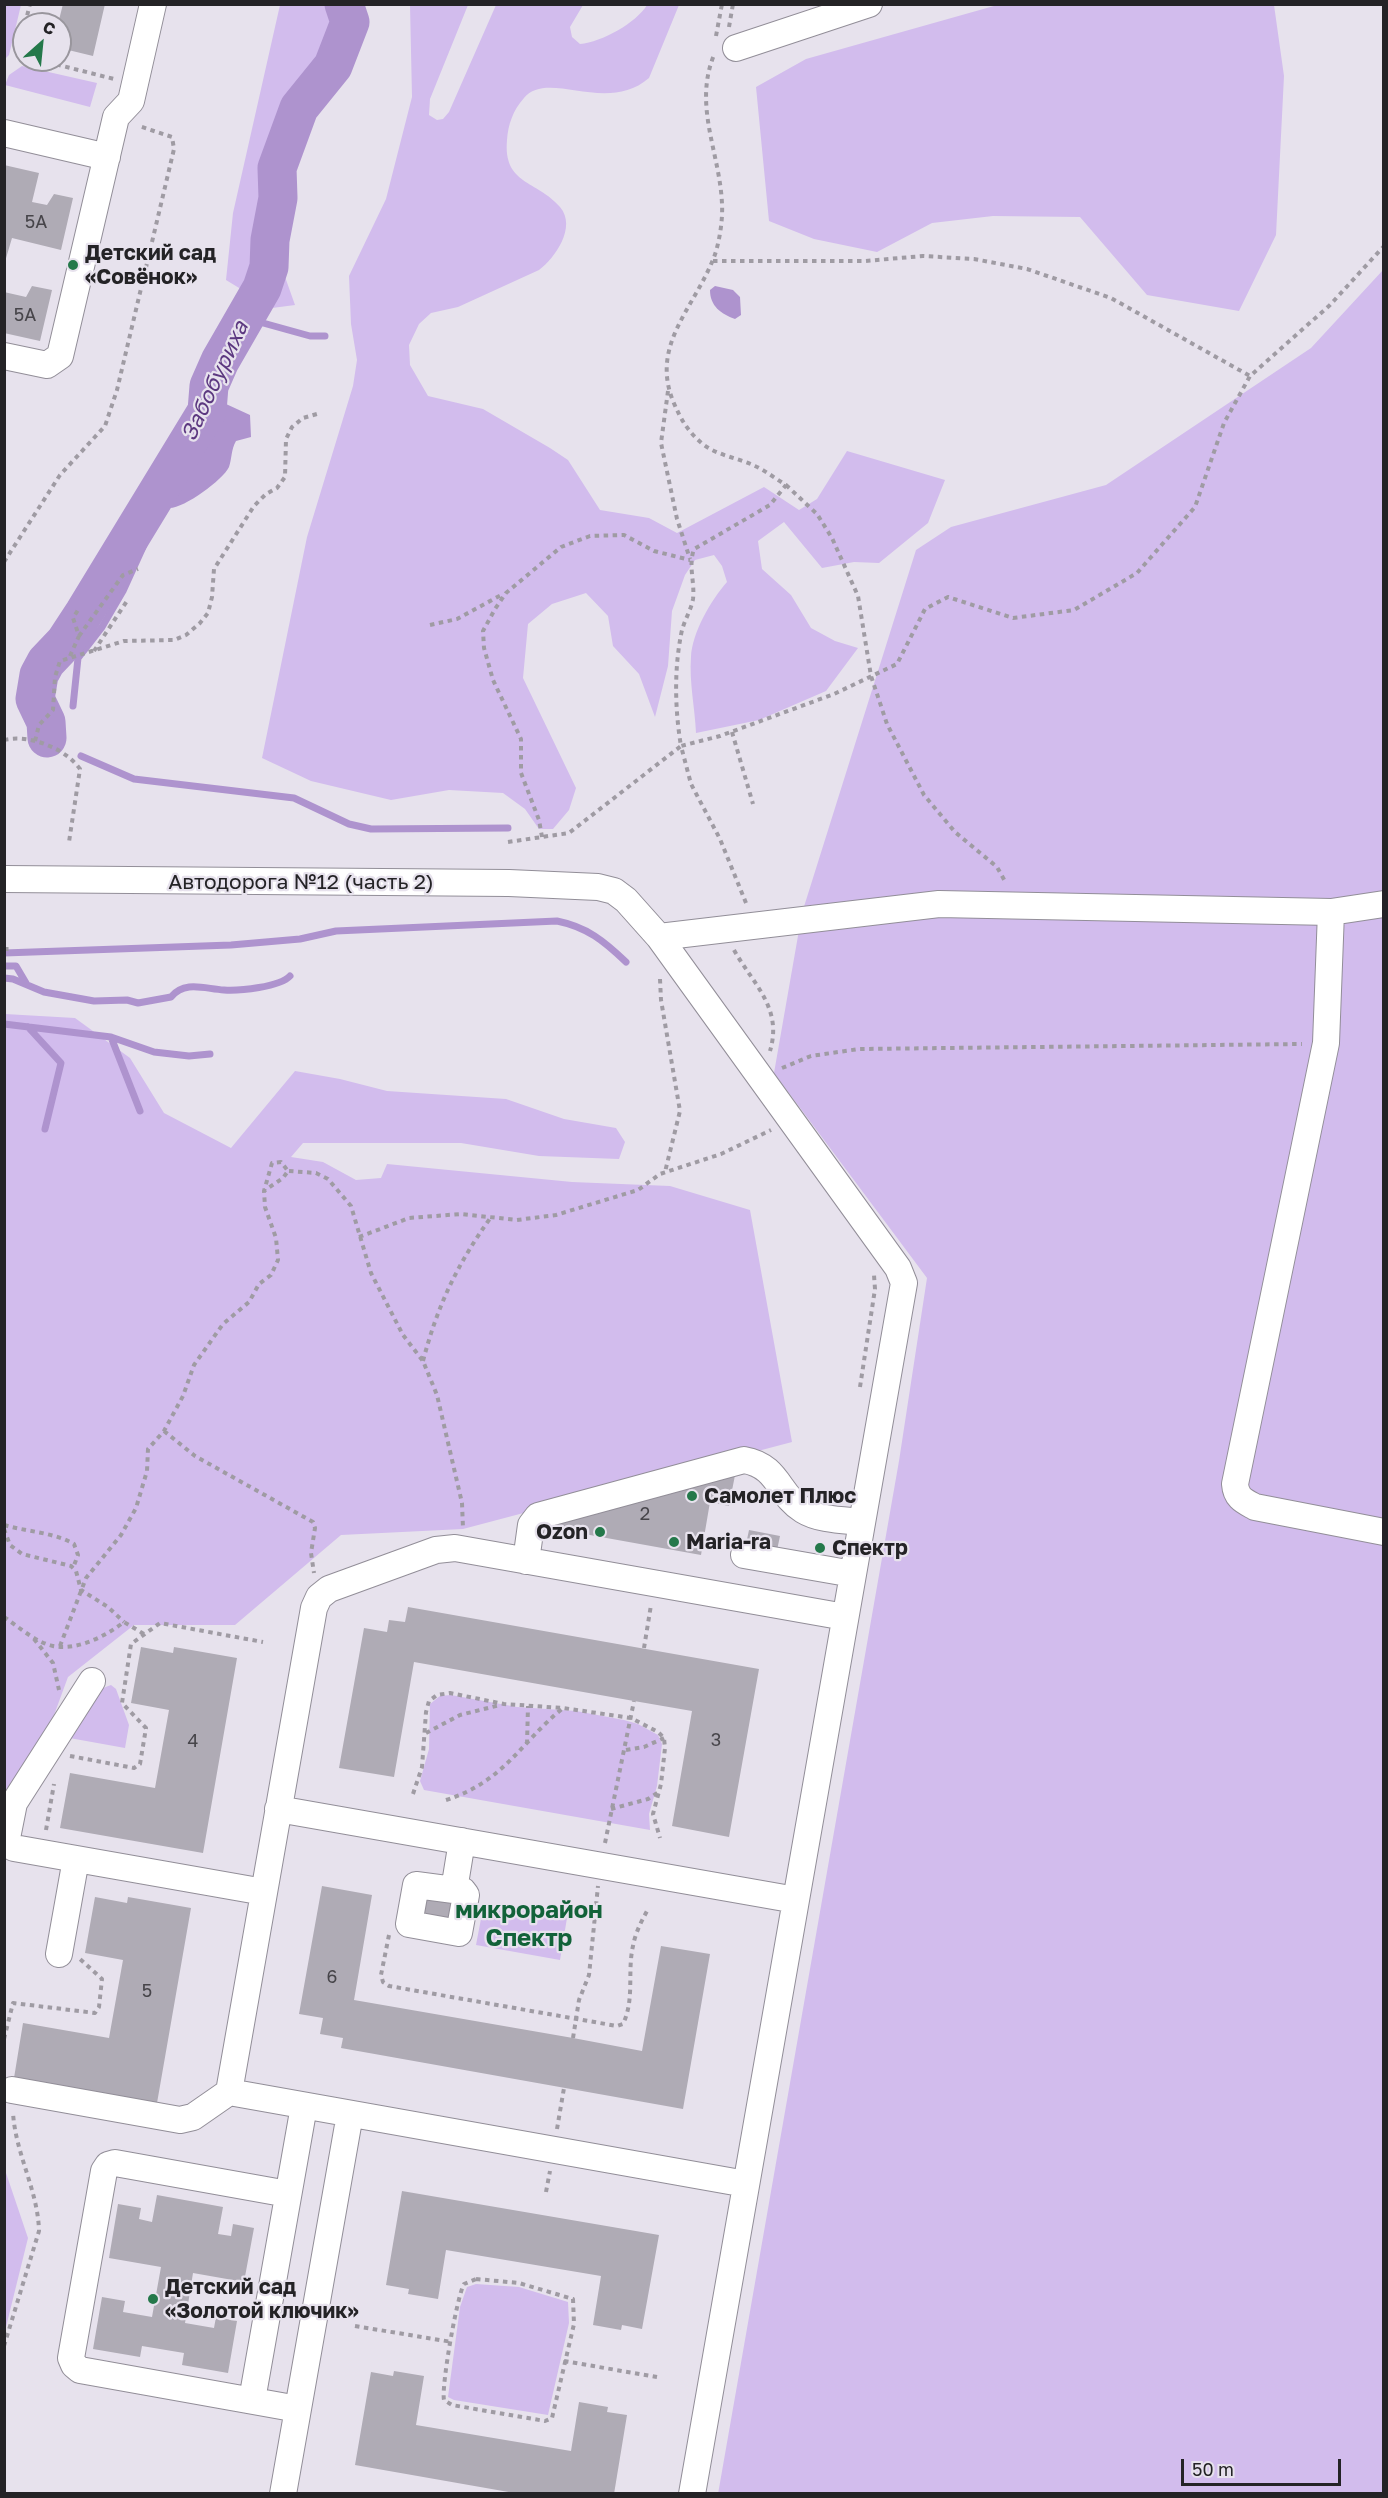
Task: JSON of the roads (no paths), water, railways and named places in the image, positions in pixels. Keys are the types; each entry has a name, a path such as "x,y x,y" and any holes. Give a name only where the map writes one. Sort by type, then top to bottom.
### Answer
{"street":[{"path":"4,356 47,365 60,356 107,157 120,112 130,105 153,4"},
{"path":"722,48 869,4"},
{"path":"4,133 107,157"},
{"name":"Автодорога №12 (часть 2)","path":"4,879 509,883 598,887 614,891 626,900 659,937"},
{"path":"692,2493 904,1283 890,1254 659,937 939,904 1331,912 1383,904"},
{"path":"1331,912 1326,1043 1235,1484 1236,1493 1240,1499 1255,1507 1383,1532"},
{"path":"526,1561 531,1525 538,1516 744,1460 768,1470 801,1509 812,1515 862,1522"},
{"path":"12,2091 180,2120 193,2117 229,2092 314,1608 319,1597 330,1589 436,1550 460,1549 845,1617"},
{"path":"744,1555 853,1574"},
{"path":"92,1681 13,1806 9,1845 42,1853 264,1892"},
{"path":"278,1809 796,1900"},
{"path":"454,1890 462,1841"},
{"path":"59,1954 76,1859"},
{"path":"229,2092 746,2184"},
{"path":"252,2400 304,2106"},
{"path":"283,2493 350,2114"},
{"path":"288,2194 115,2163 108,2165 104,2171 71,2358 74,2366 80,2370 298,2409"}],"waterway":[{"name":"Забобуриха","path":"47,738 46,722 35,699 39,675 46,662 65,642 84,613 207,411 209,386 220,361 262,288 269,267 270,240 278,198 277,168 299,108 333,66 350,22 344,4"},
{"path":"245,318 310,336 325,336"},
{"path":"73,706 78,658 102,627 123,591 148,536 147,512"},
{"path":"81,756 134,779 294,798 349,824 371,829 508,828"},
{"path":"4,953 231,945 300,939 336,931 557,921 586,931 626,962"},
{"path":"4,966 16,966 26,983"},
{"path":"4,978 13,979 44,992 94,1001 127,1000 138,1003 171,997 189,987 224,990 249,989 269,986 290,976"},
{"path":"4,1024 111,1037 154,1052 189,1056 210,1054"},
{"path":"28,1027 61,1063 45,1129"},
{"path":"111,1037 140,1111"}],"place":[{"name":"Детский сад «Совёнок»","path":"73,265"},
{"name":"Самолет Плюс","path":"692,1496"},
{"name":"Ozon","path":"600,1532"},
{"name":"Maria-ra","path":"674,1542"},
{"name":"Спектр","path":"820,1548"},
{"name":"Детский сад «Золотой ключик»","path":"153,2299"}],"district":[{"name":"микрорайон Спектр","path":"529,1924"}]}
